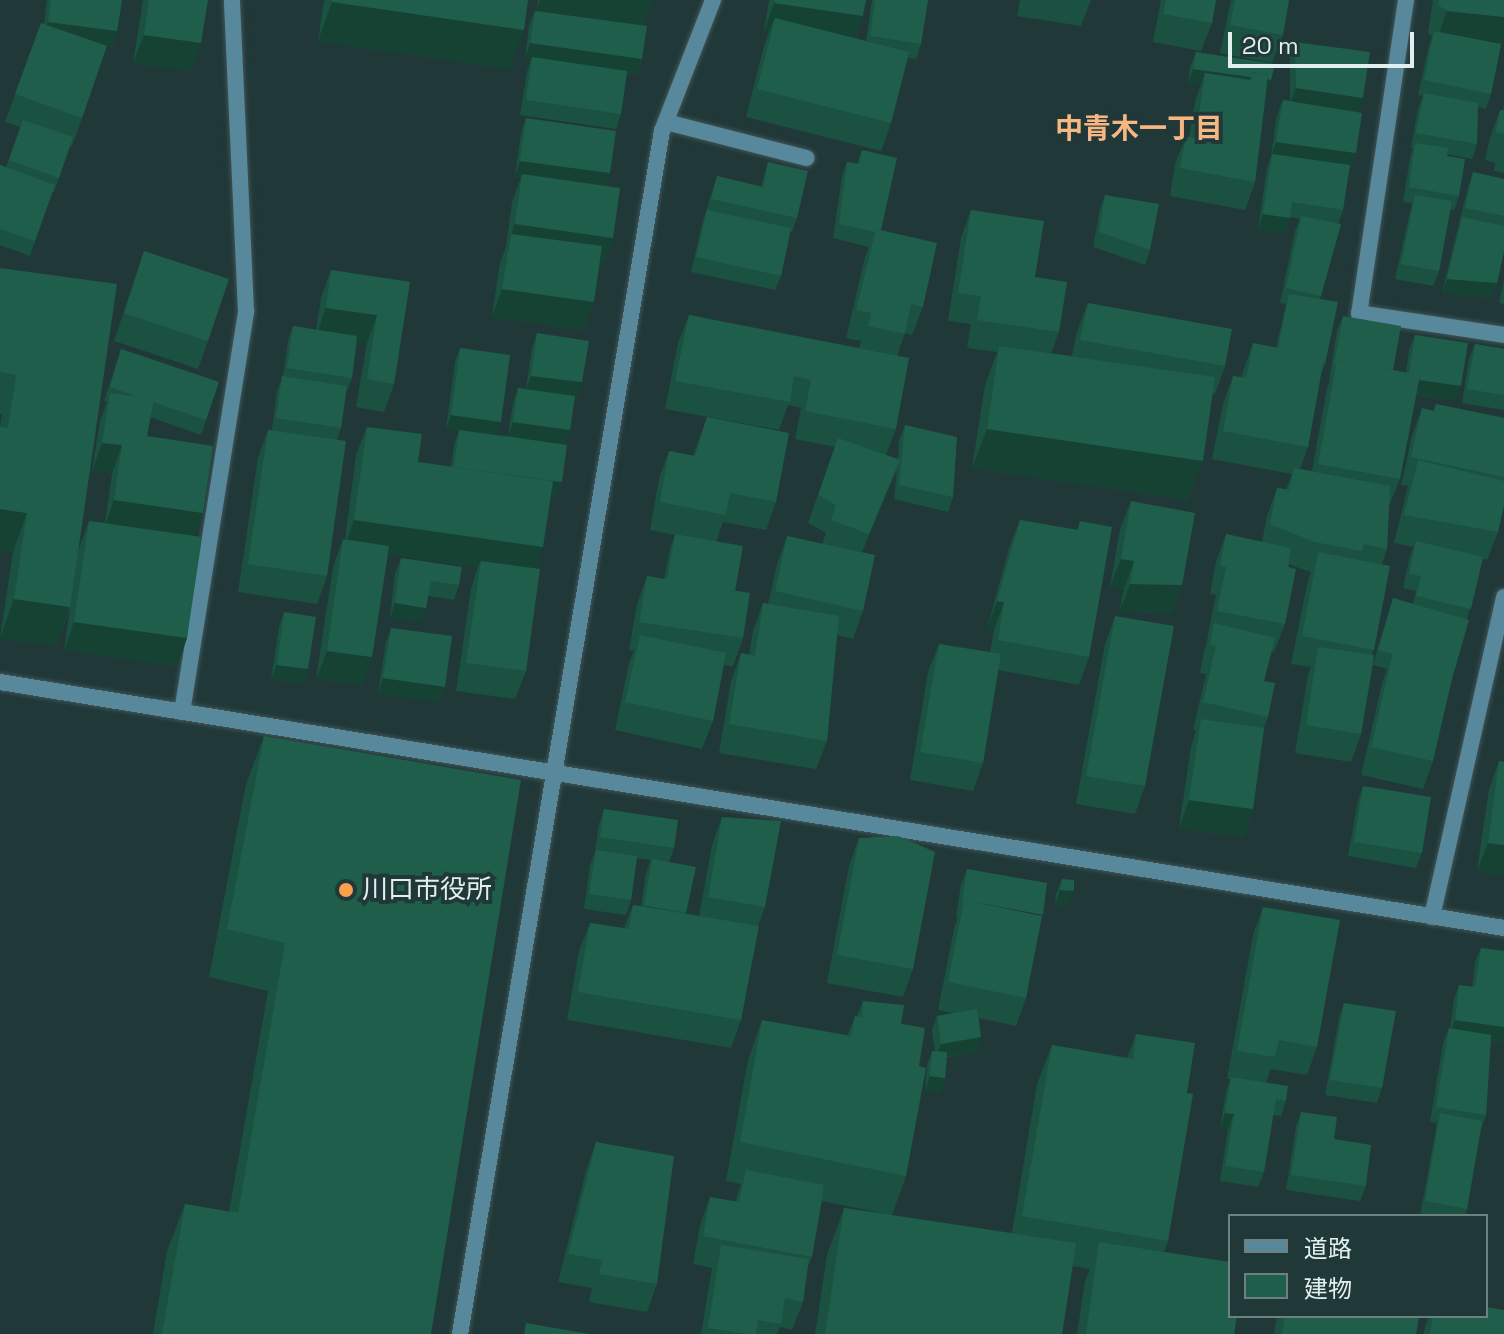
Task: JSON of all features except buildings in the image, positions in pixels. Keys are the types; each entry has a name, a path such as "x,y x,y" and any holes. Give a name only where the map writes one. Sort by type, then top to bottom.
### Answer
{"street":[{"path":"182,712 246,311 232,0"},
{"path":"460,1334 666,122 713,0"},
{"path":"1406,0 1359,313 1504,335"},
{"path":"666,122 806,158"},
{"path":"1432,917 1504,597"},
{"path":"0,682 1504,928"}],"place":[{"name":"川口市役所","path":"346,890"}],"district":[{"name":"中青木一丁目","path":"1139,128"}]}
